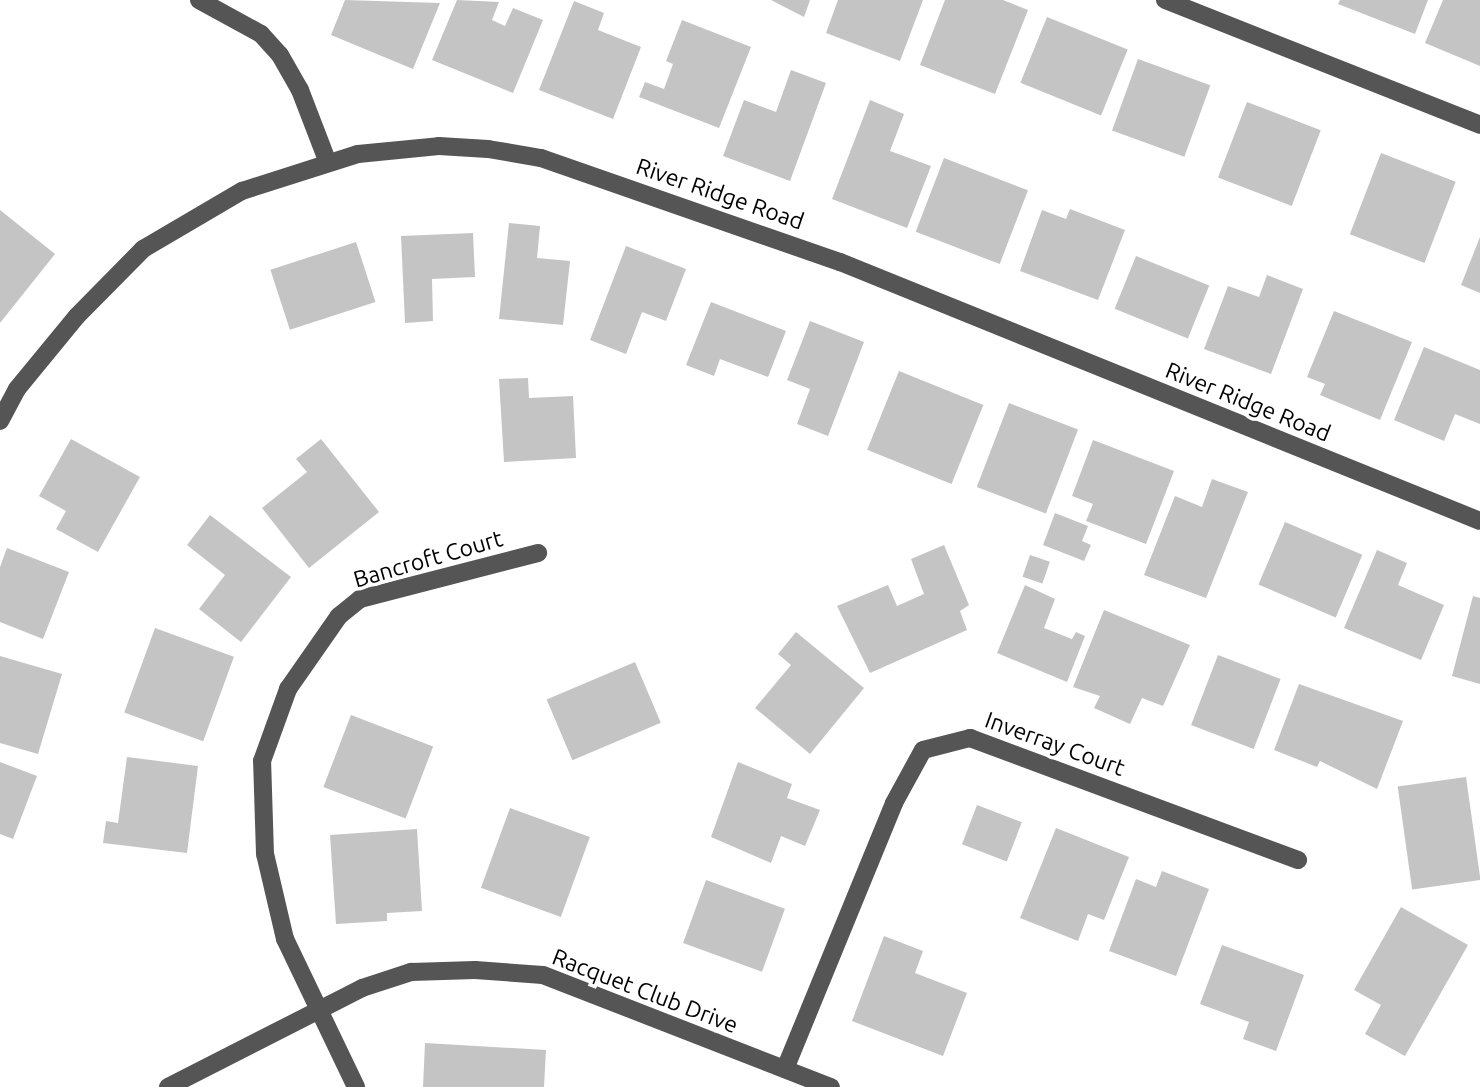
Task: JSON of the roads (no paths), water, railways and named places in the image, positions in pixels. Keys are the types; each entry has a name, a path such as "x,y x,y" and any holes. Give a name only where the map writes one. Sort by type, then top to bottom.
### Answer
{"street":[{"path":"199,0 261,34 280,55 300,90 328,163"},
{"path":"1165,0 1480,125"},
{"name":"River Ridge Road","path":"0,421 17,389 76,316 143,249 242,191 358,154 439,146 541,158 840,262 1480,521"},
{"name":"Bancroft Court","path":"356,1087 285,939 265,854 262,761 288,690 339,616 360,599 538,553"},
{"name":"Inverray Court","path":"785,1069 894,803 923,750 970,738 1298,860"},
{"name":"Racquet Club Drive","path":"168,1087 318,1011 411,972 543,975 831,1087"}]}
